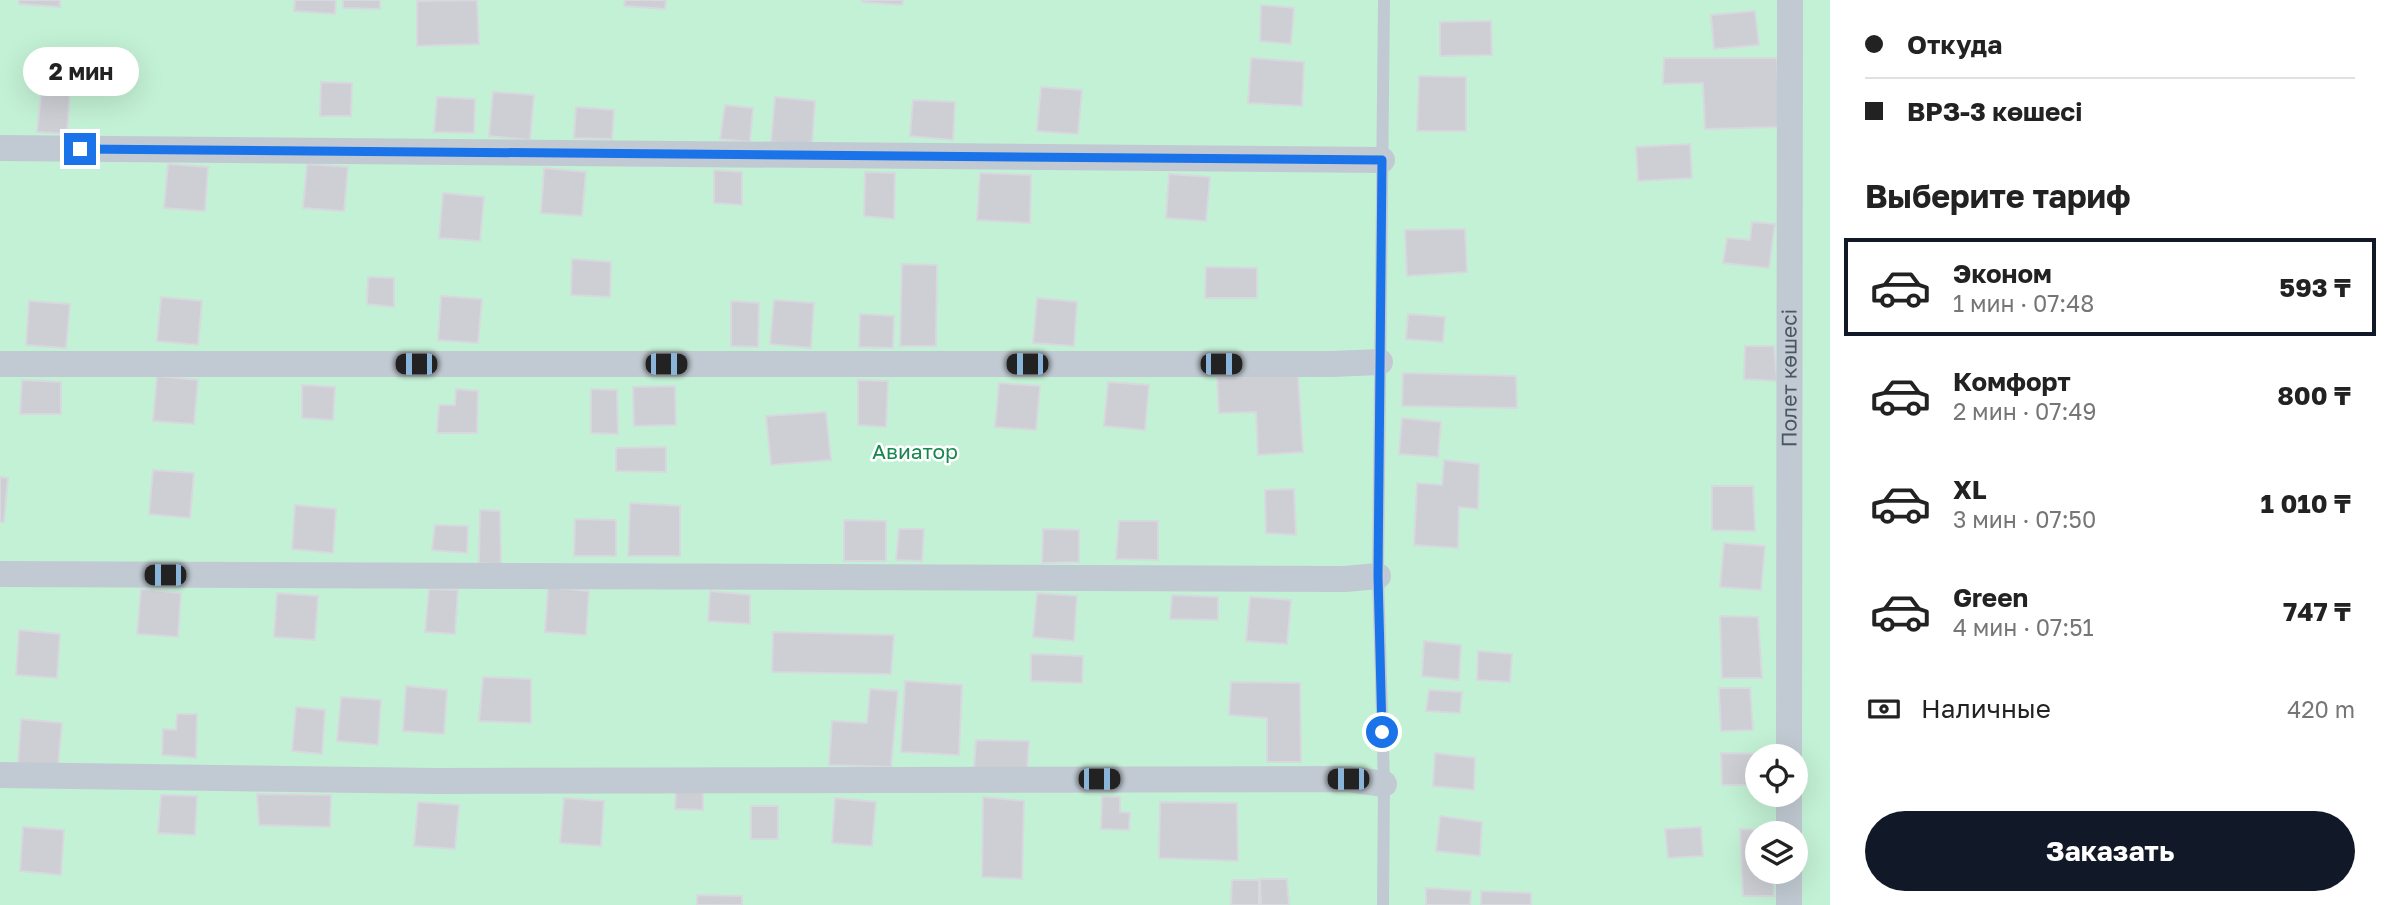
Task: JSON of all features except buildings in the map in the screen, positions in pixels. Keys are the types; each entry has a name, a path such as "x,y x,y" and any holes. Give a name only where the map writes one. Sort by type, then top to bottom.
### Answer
{"street":[{"name":"Полет көшесі","path":"1789,744 1790,0"},
{"path":"0,148 1382,160"},
{"path":"0,364 1380,362"},
{"path":"0,574 1331,579 1378,576"},
{"path":"0,775 437,781 1348,779 1384,783"},
{"path":"1789,884 1789,905"}],"lane":[{"path":"1383,905 1384,783 1378,576 1384,0"}],"green space":[{"name":"Авиатор","path":"0,0 1830,0 1830,905 0,905"}],"route":[{"path":"80,149 1382,160 1378,576 1382,732"}]}
